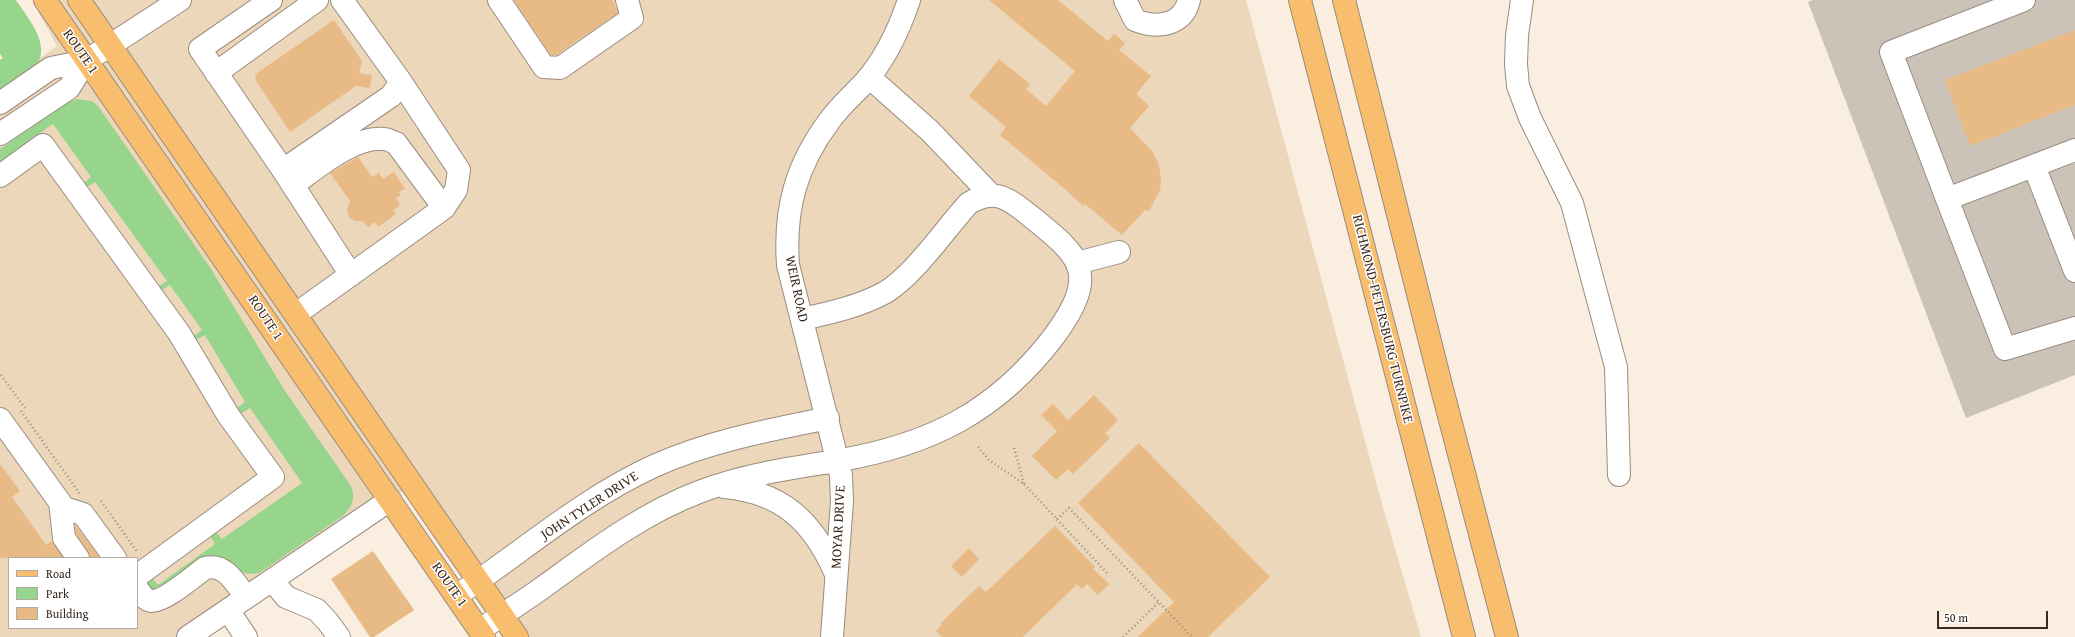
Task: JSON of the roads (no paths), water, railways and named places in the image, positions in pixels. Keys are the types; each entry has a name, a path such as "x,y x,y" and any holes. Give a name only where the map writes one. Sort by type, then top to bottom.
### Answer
{"main road":[{"name":"ROUTE 1","path":"45,0 482,634"},
{"name":"ROUTE 1","path":"79,0 480,580 517,637"},
{"name":"RICHMOND-PETERSBURG TURNPIKE","path":"1300,0 1464,637"},
{"path":"1344,0 1442,389 1507,637"}],"street":[{"path":"0,103 51,68 86,61 180,0"},
{"path":"271,0 200,49 352,275"},
{"path":"216,73 317,0"},
{"path":"296,314 444,208 456,190 459,170 401,82 342,0"},
{"path":"500,0 544,67 560,68 632,18 627,0"},
{"name":"WEIR ROAD","path":"828,418 788,265 786,240 788,214 793,191 814,142 830,119 869,77 880,62 894,38 908,0"},
{"path":"1125,0 1135,20 1146,25 1158,26 1172,22 1181,16 1187,7 1189,0"},
{"path":"1522,0 1516,35 1518,86 1530,118 1572,203 1616,367 1619,475"},
{"path":"2024,0 1891,52 2005,349 2075,328"},
{"path":"0,134 69,88 86,61"},
{"path":"869,77 930,131 991,195"},
{"path":"288,178 391,96 401,82"},
{"path":"288,178 364,141 384,139 396,143 444,208"},
{"path":"0,176 43,145 179,333 228,416 272,477 140,585 150,601 160,600 205,568 214,566 221,568 229,574 246,597"},
{"path":"1947,199 2075,150"},
{"path":"2034,166 2075,271"},
{"path":"482,634 503,615 606,541 659,510 699,491 752,476 878,452 936,433 962,420 991,402 1016,380 1038,357 1060,328 1074,303 1081,285 1077,263 1070,249 1063,242 1020,207 1003,197 991,195 980,197 969,203 910,271 886,291 861,303 802,320"},
{"path":"1077,263 1119,252"},
{"name":"MOYAR DRIVE","path":"828,418 838,460 842,486 832,637"},
{"name":"JOHN TYLER DRIVE","path":"456,596 606,492 653,467 704,447 747,435 828,418"},
{"path":"0,419 64,508 84,514 114,557"},
{"path":"716,486 749,490 785,506 812,530 825,550 836,575"},
{"path":"188,637 390,500"},
{"path":"60,502 64,538 77,557"},
{"path":"272,580 286,598 317,610 339,637"},
{"path":"228,610 246,637"}]}
